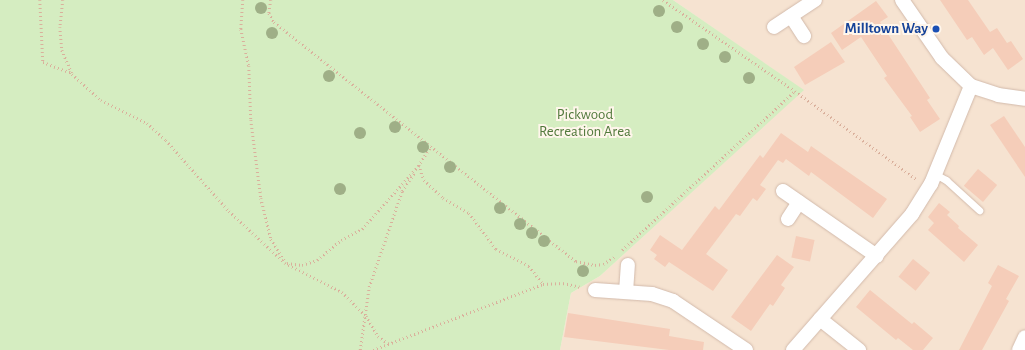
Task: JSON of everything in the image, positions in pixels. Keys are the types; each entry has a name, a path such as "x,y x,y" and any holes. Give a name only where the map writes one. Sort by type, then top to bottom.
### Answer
{"street":[{"path":"774,27 815,0"},
{"path":"902,0 942,58 971,86 998,95 1025,99"},
{"path":"791,16 804,36"},
{"path":"793,350 877,256 912,214 933,179 971,86"},
{"path":"783,191 877,256"},
{"path":"788,219 799,202"},
{"path":"626,292 628,265"},
{"path":"595,290 652,294 673,301 746,350"},
{"path":"820,319 859,350"}],"lane":[{"path":"933,179 946,180 979,210"}],"path":[{"path":"40,0 43,62 72,74 101,100 147,123 166,140 229,211 285,262 342,292 366,316 378,336 389,344"},
{"path":"63,0 60,27 62,50 72,74"},
{"path":"243,0 242,29 249,66 251,120 261,198 271,239 285,262 302,265 317,260 341,240 362,230 419,165"},
{"path":"271,0 269,13 274,22 576,261 595,266 609,261 795,91"},
{"path":"664,0 795,91 913,178 933,179"},
{"path":"360,350 369,287 402,191 431,146"},
{"path":"419,165 424,180 443,198 469,213 496,249 529,266 543,284"},
{"path":"374,350 543,284 563,283 595,290"}],"shaded area":[{"path":"673,0 1025,0 1025,350 560,350 571,293 600,276 803,90"}],"green space":[{"name":"Pickwood Recreation Area","path":"0,0 673,0 804,90 600,276 571,293 560,350 0,350"}],"building":[{"path":"940,0 968,0 990,32 997,28 1007,43 1011,41 1023,59 1008,70 993,48 984,55 972,37 967,40"},
{"path":"876,1 888,17 880,22 930,98 927,100 940,119 920,132 910,117 912,116 884,78 887,76 861,37 842,50 831,33"},
{"path":"831,42 845,62 805,85 794,67"},
{"path":"1004,116 1025,147 1025,177 990,125"},
{"path":"781,133 808,152 811,146 887,199 873,218 811,172 809,176 786,159 783,163 778,160 760,185 766,189 757,201 753,198 740,216 736,214 706,254 728,270 713,291 669,262 665,267 654,259 657,255 650,250 660,235 682,250 715,206 719,210 760,155 763,158"},
{"path":"978,169 997,185 983,202 964,186"},
{"path":"939,203 950,212 947,215 959,226 958,228 978,245 964,262 928,230 934,223 928,217"},
{"path":"796,236 815,240 810,261 791,258"},
{"path":"777,255 794,267 781,285 785,288 773,306 770,304 751,331 731,317"},
{"path":"913,259 930,273 916,291 899,277"},
{"path":"998,265 1019,276 1006,299 1009,301 982,350 959,350 992,286 988,283"},
{"path":"870,290 912,324 914,322 933,338 923,350 913,350 898,338 896,340 856,307"},
{"path":"568,313 670,329 669,336 704,342 703,350 669,350 564,337"}],"place":[{"name":"Milltown Way","path":"936,29"}]}
